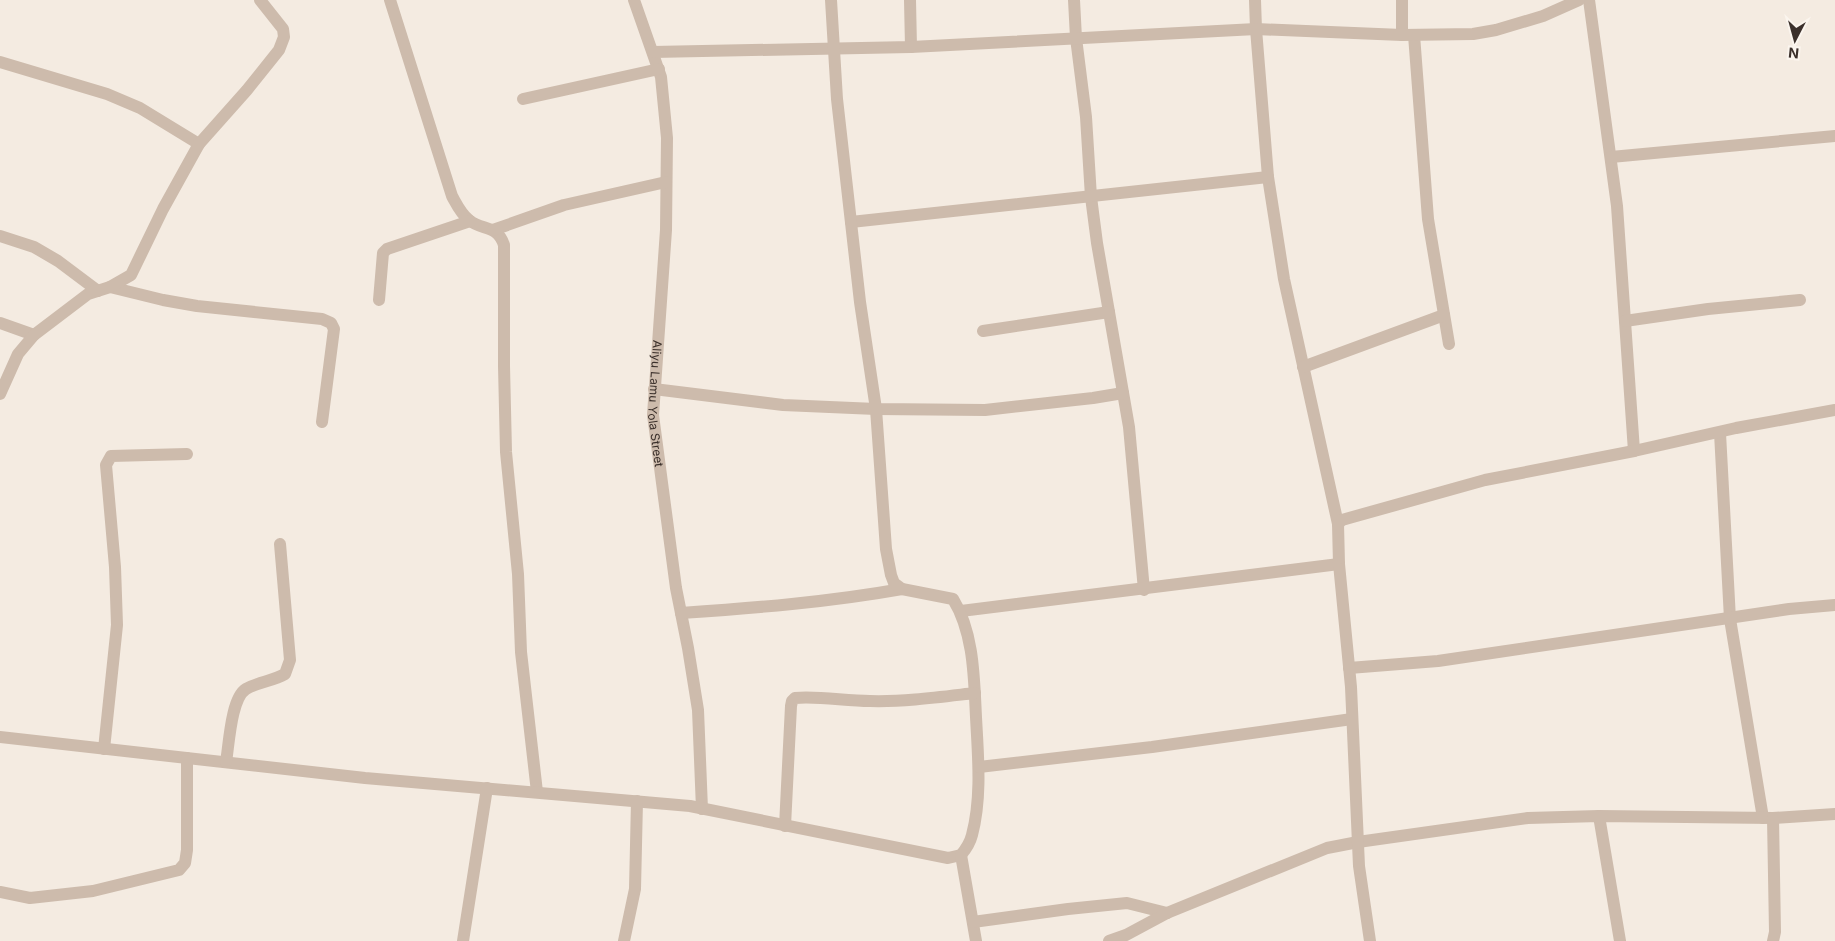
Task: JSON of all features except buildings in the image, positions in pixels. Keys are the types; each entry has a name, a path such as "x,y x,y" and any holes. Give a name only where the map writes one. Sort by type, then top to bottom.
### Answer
{"street":[{"path":"0,393 18,354 34,335 88,294 104,289 131,275 163,209 199,144 247,90 279,50 284,37 283,29 260,0"},
{"path":"390,0 452,196 470,222 493,230 501,236 504,245 506,452 518,574 521,652 538,792"},
{"name":"Aliyu Lamu Yola Street","path":"634,0 662,76 667,138 666,230 653,415 676,588 698,710 702,809"},
{"path":"831,0 837,99 860,302 876,409 886,549 894,583 902,589"},
{"path":"910,0 911,47"},
{"path":"1074,0 1076,38 1086,117 1091,197 1129,427 1144,590"},
{"path":"1255,0 1268,177 1284,279 1338,524 1339,564 1349,668 1358,842 1370,941"},
{"path":"1402,0 1408,35 1428,219 1449,344"},
{"path":"653,52 911,47 1256,29 1408,35 1473,34 1496,30 1543,16 1579,0"},
{"path":"1589,0 1617,206 1634,451"},
{"path":"0,62 107,94 140,108 199,144"},
{"path":"523,99 659,69"},
{"path":"1611,157 1835,136"},
{"path":"851,222 1268,177"},
{"path":"493,230 564,205 666,182"},
{"path":"379,300 383,253 387,249 470,222"},
{"path":"0,236 34,247 104,289 196,306 322,319 331,323 334,329 322,422"},
{"path":"1625,321 1708,309 1800,300"},
{"path":"983,331 1109,312"},
{"path":"1303,368 1444,315"},
{"path":"0,323 34,335"},
{"path":"654,389 783,405 876,409 985,410 1093,398 1123,392"},
{"path":"1338,524 1342,520 1485,480 1835,410"},
{"path":"1720,433 1730,618 1768,818 1775,887 1774,941"},
{"path":"104,749 117,625 115,567 106,465 110,456 187,454"},
{"path":"226,762 235,705 243,691 256,684 276,679 285,674 290,660 280,544"},
{"path":"961,612 1339,564"},
{"path":"0,737 365,778 637,801 702,809 948,858 961,855 969,845 972,834 979,767 973,662 961,612 953,599 902,589 847,599 792,605 681,613"},
{"path":"1349,668 1438,661 1789,609 1835,605"},
{"path":"785,826 791,706 795,698 896,701 975,693"},
{"path":"979,767 1152,747 1352,719"},
{"path":"0,892 30,898 93,891 179,870 185,863 187,850 187,758"},
{"path":"463,941 487,788"},
{"path":"624,941 635,889 637,801"},
{"path":"1110,941 1126,935 1167,913 1327,848 1358,842 1528,818 1599,816 1768,818 1835,814"},
{"path":"1599,816 1620,941"},
{"path":"961,855 976,941"},
{"path":"973,922 1127,903 1167,913"}]}
